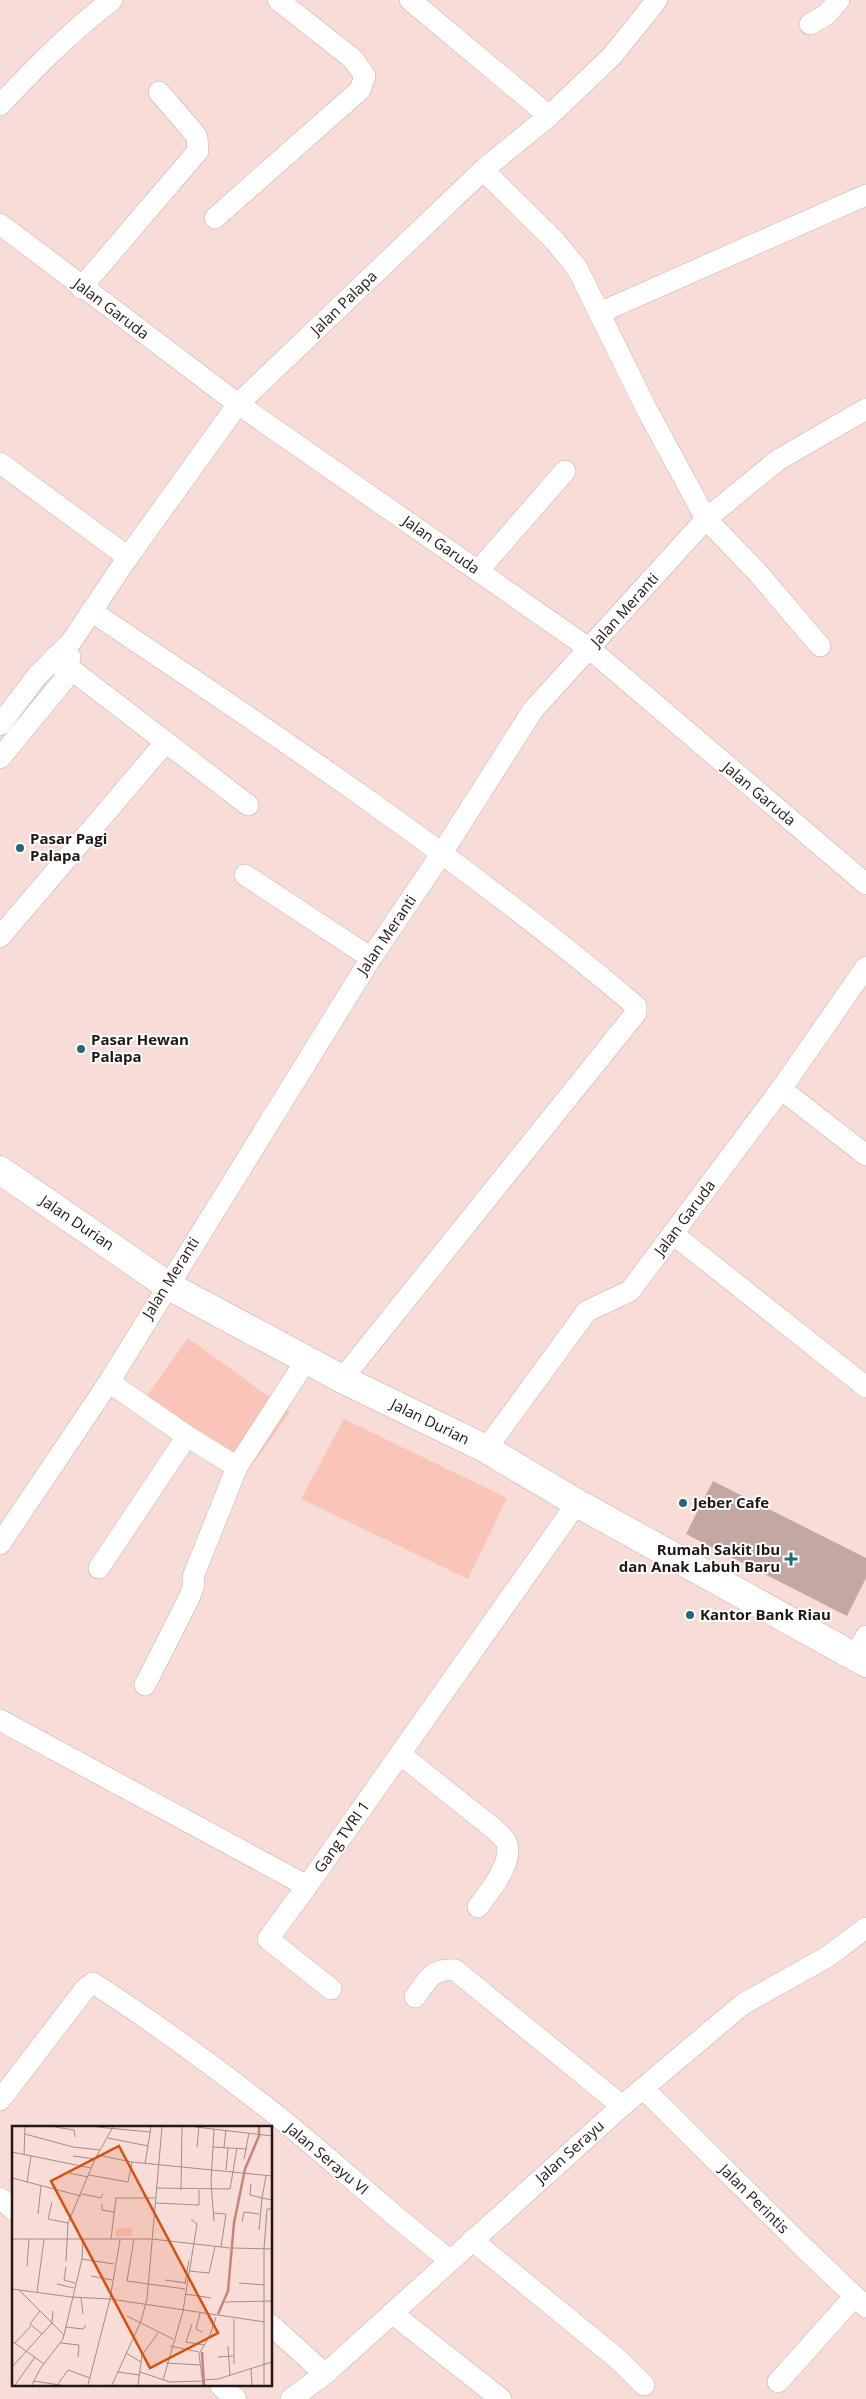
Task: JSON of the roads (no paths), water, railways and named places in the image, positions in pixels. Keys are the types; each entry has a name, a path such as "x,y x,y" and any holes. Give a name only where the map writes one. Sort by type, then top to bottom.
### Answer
{"main road":[{"name":"Jalan Durian","path":"0,1170 167,1285 342,1379 486,1449 577,1502 862,1652"}],"street":[{"path":"0,105 41,62 92,15 112,0"},
{"path":"215,218 360,90 365,76 353,59 278,0"},
{"path":"410,0 549,116"},
{"name":"Jalan Palapa","path":"0,725 61,663 70,642 91,611 238,404 483,170 549,116 612,56 657,0"},
{"path":"810,24 826,14 839,0"},
{"path":"81,288 198,151 195,134 159,92"},
{"path":"483,170 553,239 577,268 646,408 706,519 758,573 820,646"},
{"path":"599,313 866,195"},
{"name":"Jalan Garuda","path":"0,224 81,288 238,404 590,649 866,884"},
{"name":"Jalan Meranti","path":"0,1544 109,1382 167,1285 371,958 442,853 533,710 706,519 778,460 866,408"},
{"path":"0,463 128,557"},
{"path":"478,570 565,471"},
{"path":"91,611 215,694 442,853 636,1006 636,1013 342,1379"},
{"path":"61,663 248,805"},
{"name":"Jalan Palapa","path":"0,758 64,680 61,663"},
{"path":"0,937 165,743"},
{"path":"245,875 371,958"},
{"name":"Jalan Garuda","path":"486,1449 587,1311 630,1292 781,1089 866,967"},
{"path":"781,1089 866,1155"},
{"path":"673,1234 866,1387"},
{"path":"145,1686 190,1596 196,1569 238,1467 307,1359"},
{"path":"109,1382 187,1436 238,1467"},
{"path":"99,1568 187,1436"},
{"name":"Gang TVRI 1","path":"0,1720 308,1886 577,1502"},
{"path":"400,1754 493,1828 506,1841 508,1855 503,1871 478,1907"},
{"path":"308,1886 268,1939 331,1989"},
{"name":"Jalan Serayu","path":"307,2395 325,2374 472,2240 622,2106 743,2004 827,1957 866,1928"},
{"path":"414,1997 433,1973 443,1969 455,1970 622,2106"},
{"name":"Jalan Serayu VI","path":"0,2100 86,1988 93,1983 131,2007 275,2115 374,2199 450,2260"},
{"name":"Jalan Perintis","path":"644,2089 860,2302"},
{"path":"0,2198 12,2208"},
{"path":"472,2240 619,2360 644,2385"},
{"path":"778,2382 860,2302"},
{"path":"392,2313 501,2399"},
{"path":"272,2326 325,2374"},
{"path":"221,2386 236,2399"}],"place":[{"name":"Pasar Pagi Palapa","path":"20,848"},
{"name":"Pasar Hewan Palapa","path":"81,1049"},
{"name":"Jeber Cafe","path":"683,1503"},
{"name":"Rumah Sakit Ibu dan Anak Labuh Baru","path":"791,1559"},
{"name":"Kantor Bank Riau","path":"690,1615"}]}
